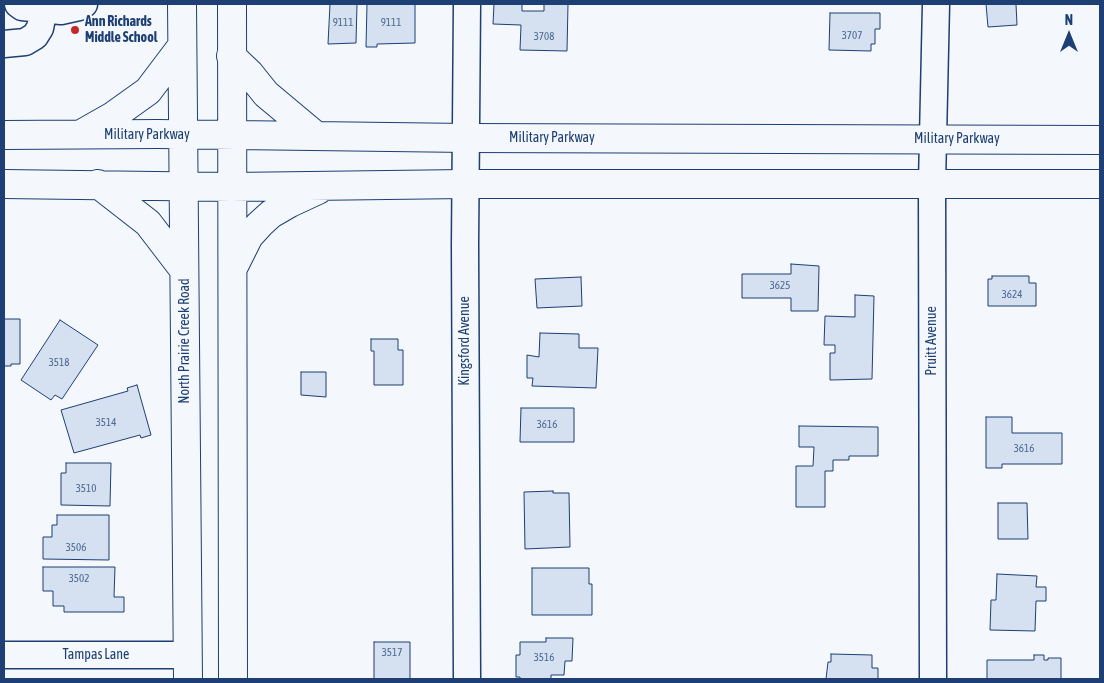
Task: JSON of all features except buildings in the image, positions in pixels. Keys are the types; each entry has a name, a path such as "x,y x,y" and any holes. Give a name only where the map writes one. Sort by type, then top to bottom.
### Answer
{"main road":[{"name":"North Prairie Creek Road","path":"182,4 188,667"},
{"path":"232,4 233,679"},
{"path":"80,134 137,100 156,82 182,46"},
{"path":"231,56 250,74 266,94 316,135"},
{"name":"Military Parkway","path":"4,135 1100,140"},
{"path":"4,184 327,187 465,184 1100,184"},
{"path":"98,184 148,223 184,270"},
{"path":"233,269 249,236 271,214 290,203 327,187"}],"street":[{"path":"18,4 22,6 45,6 61,11 84,4"},
{"name":"Kingsford Avenue","path":"467,4 465,184 467,679"},
{"name":"Pruitt Avenue","path":"933,679 932,183 936,4"},
{"path":"4,44 25,42 35,36 40,28 45,6"},
{"name":"Tampas Lane","path":"4,655 188,667"}],"place":[{"name":"Ann Richards Middle School","path":"75,30"}]}
